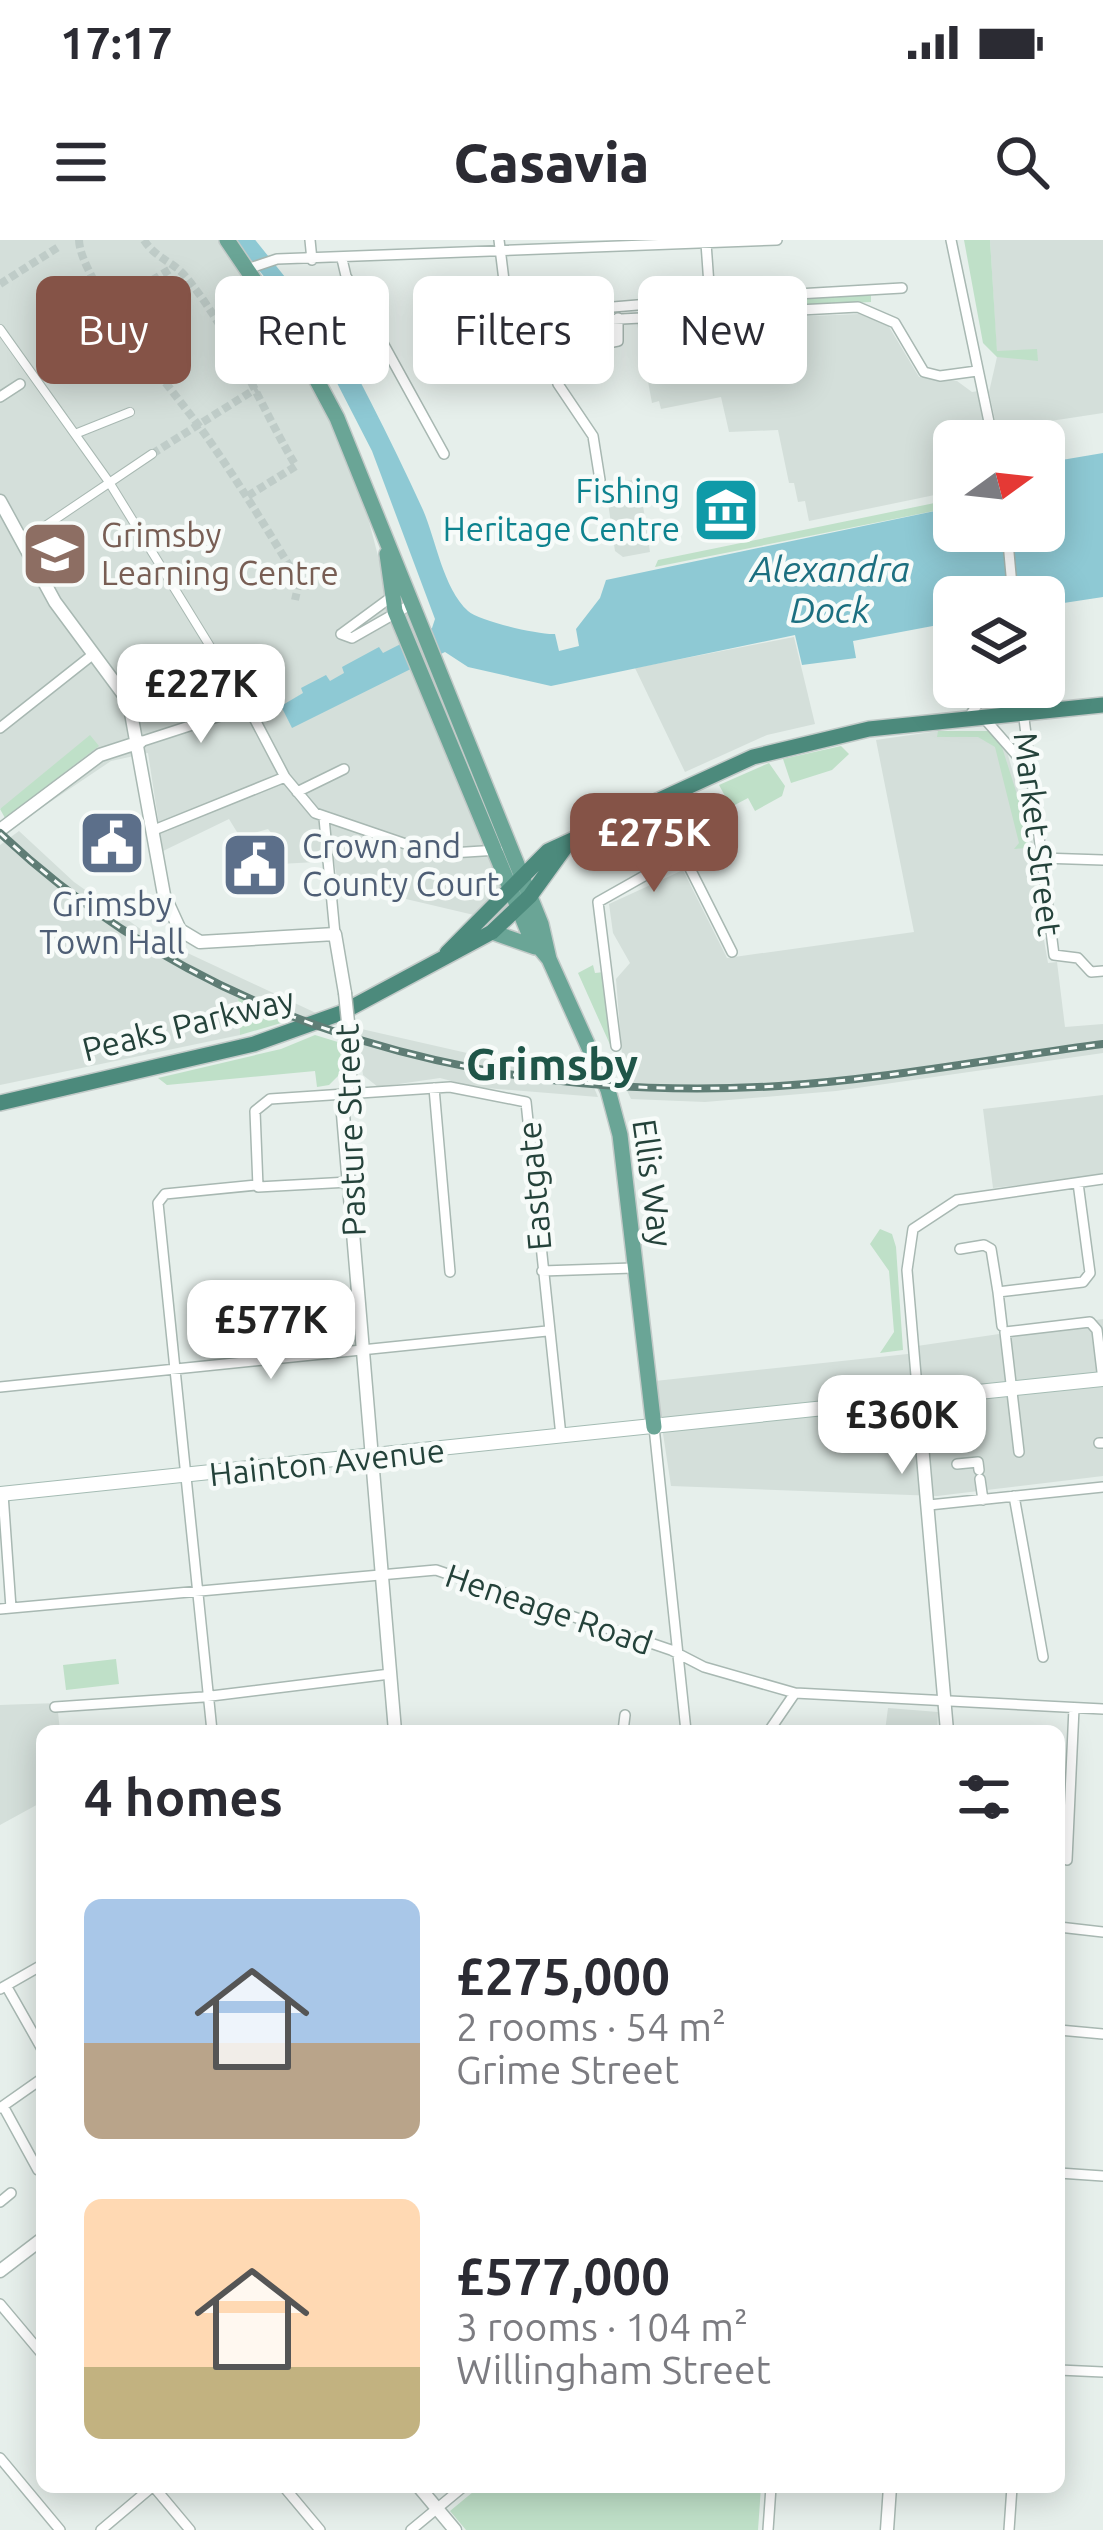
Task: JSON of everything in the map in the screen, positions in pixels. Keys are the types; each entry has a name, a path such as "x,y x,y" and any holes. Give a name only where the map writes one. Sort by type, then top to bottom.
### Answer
{"highway":[{"name":"Peaks Parkway","path":"447,953 548,851 753,757 869,729 1103,705"},
{"name":"Peaks Parkway","path":"0,1103 285,1034 364,1002 491,932 524,903 569,842"}],"main road":[{"name":"Ellis Way","path":"227,240 252,266 338,418 387,544 400,601 524,903 608,1090 620,1136 654,1426"},
{"path":"502,849 548,851"},
{"name":"Ellis Way","path":"524,903 535,947 548,959"},
{"path":"491,932 535,947"},
{"name":"Hainton Avenue","path":"2,1493 186,1478 1103,1379"}],"street":[{"path":"310,240 312,260"},
{"path":"499,240 507,305 517,314 638,305"},
{"path":"252,266 277,259 777,240"},
{"path":"951,240 988,420"},
{"path":"706,243 708,276"},
{"path":"342,259 354,293 444,454"},
{"path":"807,293 902,288"},
{"path":"614,318 858,308 895,323 924,372 940,376 977,370"},
{"path":"614,342 618,341 618,318"},
{"path":"0,328 109,482 215,656 226,664 297,792 324,818 434,854 502,849"},
{"path":"0,397 33,376"},
{"path":"558,384 593,436 600,480"},
{"path":"75,434 130,412"},
{"path":"23,541 152,454"},
{"path":"3,510 91,656 121,691 140,742 160,875 174,922 193,940 335,934"},
{"path":"400,601 352,638 341,634 400,601"},
{"path":"0,728 91,656"},
{"path":"121,691 215,656"},
{"path":"0,830 100,755 248,706"},
{"path":"980,708 976,717 1010,741 1029,772"},
{"name":"Market Street","path":"1022,708 1054,955 1078,958 1091,972 1103,971"},
{"path":"297,792 344,769"},
{"path":"154,830 285,777"},
{"path":"656,801 731,952"},
{"name":"Pasture Street","path":"324,818 348,1022 349,1182 394,1725"},
{"path":"616,1046 598,902 683,854"},
{"path":"1041,858 1103,860"},
{"path":"257,1186 252,1117 270,1099 434,1088 450,1272"},
{"name":"Eastgate","path":"434,1088 526,1102 560,1436"},
{"path":"947,1725 907,1270 914,1229 957,1200 1103,1179"},
{"path":"212,1725 161,1196 349,1182"},
{"path":"998,1292 1088,1278 1078,1183"},
{"path":"960,1249 984,1245 991,1250 1019,1451"},
{"path":"542,1271 634,1268"},
{"path":"1003,1332 1090,1322 1097,1330 1103,1379"},
{"path":"0,1387 548,1331"},
{"path":"654,1426 685,1725"},
{"path":"958,1464 980,1468 982,1500"},
{"path":"929,1505 1103,1486"},
{"path":"2,1493 5,1608"},
{"path":"1015,1496 1043,1657"},
{"name":"Heneage Road","path":"5,1608 436,1570 795,1693 1103,1709"},
{"path":"55,1707 390,1674"},
{"path":"773,1725 795,1693"},
{"path":"1067,1860 1073,1708"},
{"path":"624,1725 625,1715"},
{"path":"1065,1928 1103,1932"},
{"path":"36,1969 4,1989 36,2040"},
{"path":"1065,2031 1103,2034"},
{"path":"36,2083 2,2107 36,2166"},
{"path":"1065,2173 1103,2176"},
{"path":"0,2202 11,2193"},
{"path":"0,2271 36,2244"},
{"path":"0,2303 36,2347"},
{"path":"1065,2370 1103,2372"},
{"path":"0,2458 60,2530"},
{"path":"101,2530 146,2493"},
{"path":"158,2493 190,2530"},
{"path":"289,2493 320,2530"},
{"path":"424,2493 455,2530"},
{"path":"411,2530 456,2493"},
{"path":"768,2530 771,2493"},
{"path":"887,2530 890,2493"},
{"path":"1010,2530 1012,2493"}],"shaded area":[{"path":"0,240 221,240 245,276 215,276 215,384 314,384 362,495 397,628 502,888 474,915 338,883 334,861 280,864 280,843 268,829 240,837 229,819 163,851 148,753 111,761 16,825 0,808"},
{"path":"990,240 1103,240 1103,413 1057,420 995,420 989,392 997,357"},
{"path":"859,314 888,325 919,377 957,381 972,392 985,390 987,420 933,420 933,495 809,521 805,501 798,502 794,483 789,483 778,430 729,432 721,397 661,409 659,401 652,403 648,384 807,384 807,316"},
{"path":"639,479 650,552 623,557 615,551 606,489 611,483"},
{"path":"794,637 815,724 767,735 685,772 635,668"},
{"path":"938,731 988,731 1006,748 1033,843 1032,871 1048,963 1057,962 1065,1027 1103,1024 1103,1053 836,1091 705,1102 631,1099 617,1070 623,1068 616,979 630,963 613,933 609,904 683,870 727,958 914,932 876,740"},
{"path":"19,831 74,882 149,935 316,1013 292,1023 238,998 240,1035 0,1085 0,845"},
{"path":"357,1028 516,1064 586,1069 598,1097 474,1087 440,1078 378,1087 363,1075"},
{"path":"1103,1095 1103,1176 993,1188 983,1109"},
{"path":"1103,1319 1103,1476 937,1496 671,1486 655,1381 917,1353 917,1346"},
{"path":"57,1703 59,1725 36,1725 36,1805 0,1825 0,1705"},
{"path":"888,1708 938,1712 937,1725 886,1725"}],"green space":[{"path":"964,240 990,240 997,351 1037,349 1038,361 997,357 983,343"},
{"path":"871,294 871,302 807,306 807,297"},
{"path":"933,503 933,511 655,567 658,560"},
{"path":"938,731 988,731 1000,741 1030,835 1027,848 1014,849 1019,843 995,747 978,737 937,737"},
{"path":"90,735 99,746 5,818 0,809"},
{"path":"841,746 849,754 832,770 791,783 783,759"},
{"path":"769,763 785,786 782,796 755,811 748,798 731,807 719,785"},
{"path":"593,965 595,973 604,972 612,1049 578,973"},
{"path":"238,997 288,1021 240,1035"},
{"path":"315,1035 341,1043 340,1074 329,1085 317,1087 315,1071 167,1085 158,1078 281,1049"},
{"path":"880,1229 892,1234 896,1247 903,1350 880,1353 894,1332 889,1271 870,1244"},
{"path":"116,1659 119,1684 66,1690 63,1665"},
{"path":"472,2493 761,2493 758,2530 466,2530 450,2511"}],"water":[{"name":"Alexandra Dock","path":"338,384 361,384 428,522 459,601 484,619 555,634 559,651 579,646 576,629 600,598 606,580 933,511 933,552 1065,552 1065,459 1103,453 1103,597 1065,603 1065,576 933,576 933,626 853,641 856,658 802,665 795,635 551,686 468,667 445,652 292,728 281,706 303,693 301,688 326,675 330,681 344,673 342,667 379,647 383,653 432,628 435,619 372,451"}],"waterway":[{"path":"245,240 274,276"}],"tunnel":[{"path":"79,240 84,259 113,311 209,440 299,582 295,600"},
{"path":"144,240 181,272 202,299 296,466 246,497"},
{"path":"0,284 60,246"},
{"path":"159,276 174,267"},
{"path":"152,454 257,388"}],"railway":[{"path":"0,833 82,902 171,959 264,1005 362,1040 463,1066 567,1082 673,1088 779,1086 1103,1044"}],"place":[{"name":"Fishing Heritage Centre","path":"726,510"},
{"name":"Grimsby Learning Centre","path":"55,554"},
{"name":"Grimsby Town Hall","path":"112,843"},
{"name":"Crown and County Court","path":"255,865"}],"district":[{"name":"Grimsby","path":"552,1064"}]}
